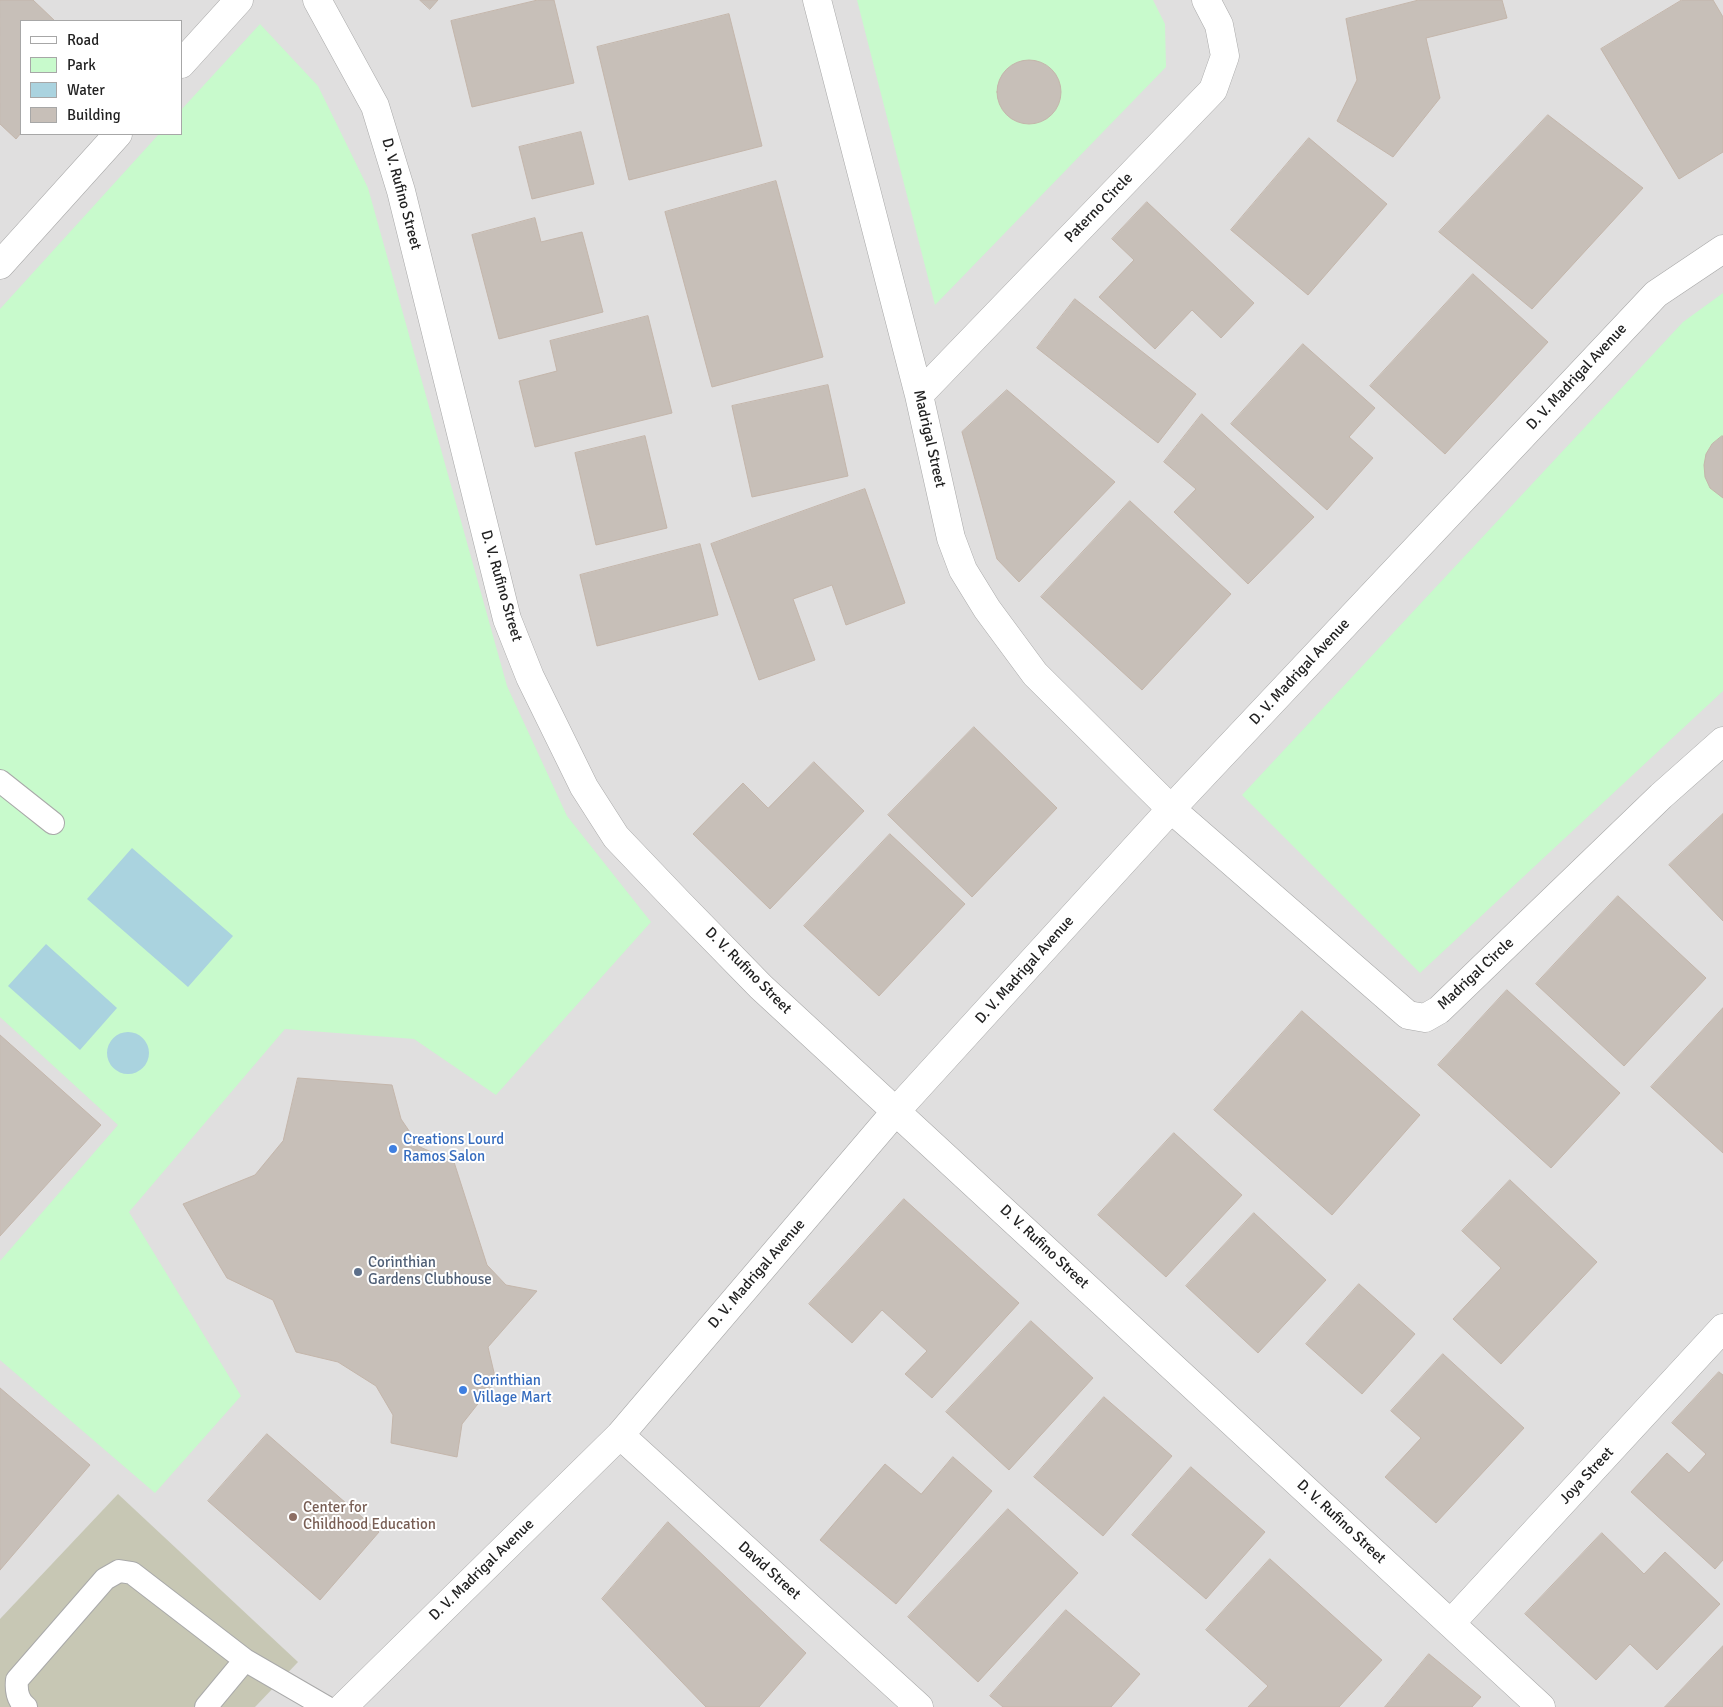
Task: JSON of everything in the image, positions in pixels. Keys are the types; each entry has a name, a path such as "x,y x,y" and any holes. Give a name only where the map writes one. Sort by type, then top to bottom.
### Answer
{"street":[{"path":"182,63 239,0"},
{"name":"D. V. Rufino Street","path":"317,0 375,106 401,191 507,618 530,677 584,788 616,836 761,987 1542,1707"},
{"name":"Madrigal Street","path":"817,0 920,395 951,538 963,570 987,609 1036,674 1171,809"},
{"name":"Paterno Circle","path":"920,395 1213,90 1225,56 1219,25 1206,0"},
{"path":"0,265 117,135"},
{"name":"D. V. Madrigal Avenue","path":"342,1707 620,1435 896,1112 1171,809 1656,294 1723,249"},
{"name":"Madrigal Circle","path":"1171,809 1408,1015 1425,1018 1439,1010 1661,796 1723,741"},
{"name":"Joya Street","path":"1451,1623 1723,1328"},
{"name":"David Street","path":"620,1435 919,1707"}],"lane":[{"path":"0,781 53,823"},
{"path":"26,1707 22,1705 16,1690 17,1680 105,1579 119,1571 132,1572 245,1660 326,1707"},
{"path":"206,1707 245,1660"}],"shaded area":[{"path":"0,0 1723,0 1723,1707 0,1707"},
{"path":"118,1494 298,1662 255,1707 0,1707 0,1619"}],"green space":[{"path":"857,0 1153,0 1165,24 1166,67 935,305"},
{"path":"260,24 318,86 368,188 507,686 567,816 651,922 496,1095 414,1039 285,1029 129,1212 241,1396 155,1493 0,1360 0,1261 118,1125 0,1017 0,309 158,135 182,135 182,109"},
{"path":"1723,293 1723,691 1420,973 1242,795 1683,322"}],"water":[{"path":"132,848 233,936 188,987 87,899"},
{"path":"46,944 117,1008 80,1050 8,986"},
{"path":"128,1032 143,1038 149,1053 143,1068 128,1074 113,1068 107,1053 113,1038"}],"building":[{"path":"0,0 33,0 54,20 20,20 20,134 16,139 0,124"},
{"path":"420,0 438,0 430,9"},
{"path":"538,0 554,0 574,83 472,107 451,21"},
{"path":"1419,0 1502,0 1507,18 1426,38 1440,98 1393,157 1337,121 1357,80 1346,19"},
{"path":"1682,0 1713,0 1723,17 1723,152 1679,179 1601,49"},
{"path":"729,14 762,146 629,180 597,47"},
{"path":"1023,60 1035,60 1052,69 1059,80 1061,92 1059,104 1052,115 1035,124 1023,124 1011,119 1002,110 997,98 997,86 1002,74 1011,65"},
{"path":"1548,115 1643,188 1532,309 1439,232"},
{"path":"581,132 594,184 532,199 519,147"},
{"path":"1309,138 1387,204 1308,295 1231,230"},
{"path":"776,181 823,357 712,387 665,212"},
{"path":"1147,202 1254,303 1221,338 1192,310 1155,349 1099,297 1134,260 1112,239"},
{"path":"535,218 541,242 582,232 603,312 499,339 472,235"},
{"path":"1473,274 1548,342 1445,454 1370,386"},
{"path":"1075,299 1196,394 1158,443 1037,348"},
{"path":"648,316 672,413 535,447 519,381 557,371 550,341"},
{"path":"1303,344 1375,408 1349,437 1373,458 1327,510 1231,424"},
{"path":"828,385 848,476 752,497 732,406"},
{"path":"1007,390 1115,482 1019,582 997,559 962,432"},
{"path":"1202,414 1314,517 1248,584 1174,512 1196,489 1164,462"},
{"path":"645,436 667,528 596,545 575,453"},
{"path":"1722,436 1723,498 1710,488 1705,477 1704,465 1706,454 1712,444"},
{"path":"865,489 905,603 846,625 832,585 793,599 815,660 759,680 711,544"},
{"path":"1130,501 1231,594 1142,690 1041,597"},
{"path":"700,544 718,615 597,646 580,575"},
{"path":"974,727 1057,808 972,897 888,815"},
{"path":"814,762 864,811 770,909 693,834 743,783 768,808"},
{"path":"1723,814 1723,921 1669,865"},
{"path":"890,834 965,904 879,996 804,926"},
{"path":"1618,896 1706,978 1624,1066 1536,984"},
{"path":"1507,990 1620,1093 1551,1168 1438,1065"},
{"path":"1723,1008 1723,1153 1651,1087"},
{"path":"1302,1011 1420,1115 1332,1215 1214,1110"},
{"path":"0,1035 101,1125 0,1236"},
{"name":"Corinthian Gardens Clubhouse","path":"298,1078 392,1085 401,1119 420,1147 454,1162 487,1265 506,1285 537,1291 488,1347 496,1381 462,1424 457,1457 391,1443 393,1415 376,1386 338,1362 296,1352 273,1300 227,1278 183,1204 255,1175 283,1141"},
{"path":"1174,1133 1242,1195 1166,1277 1098,1215"},
{"path":"1510,1180 1597,1262 1501,1364 1453,1319 1501,1268 1462,1231"},
{"path":"904,1199 1019,1303 932,1398 905,1374 927,1351 882,1310 852,1343 809,1304"},
{"path":"1254,1213 1326,1280 1258,1353 1186,1286"},
{"path":"1359,1284 1415,1334 1362,1394 1306,1344"},
{"path":"1031,1321 1093,1378 1009,1470 946,1412"},
{"path":"1443,1354 1524,1428 1436,1523 1385,1477 1421,1438 1391,1411"},
{"path":"1719,1372 1723,1375 1723,1560 1715,1569 1631,1492 1667,1453 1689,1473 1706,1454 1672,1423"},
{"path":"0,1388 90,1465 0,1570"},
{"path":"1104,1397 1172,1456 1103,1536 1034,1477"},
{"name":"Center for Childhood Education","path":"267,1434 379,1532 320,1600 208,1501"},
{"path":"953,1457 992,1491 896,1604 820,1540 885,1464 921,1494"},
{"path":"1191,1467 1265,1532 1206,1599 1132,1535"},
{"path":"1008,1509 1078,1573 978,1682 908,1617"},
{"path":"668,1522 806,1653 759,1707 706,1707 602,1599"},
{"path":"1602,1533 1644,1574 1665,1552 1720,1604 1657,1670 1630,1644 1596,1680 1525,1614"},
{"path":"1270,1559 1382,1660 1339,1707 1248,1707 1268,1686 1206,1630"},
{"path":"1066,1610 1140,1674 1111,1707 1003,1707 990,1696"},
{"path":"1723,1646 1723,1707 1665,1707"},
{"path":"1429,1654 1481,1697 1472,1707 1385,1707"}],"place":[{"name":"Creations Lourd Ramos Salon","path":"393,1149"},
{"name":"Corinthian Gardens Clubhouse","path":"358,1272"},
{"name":"Corinthian Village Mart","path":"463,1390"},
{"name":"Center for Childhood Education","path":"293,1517"}]}
